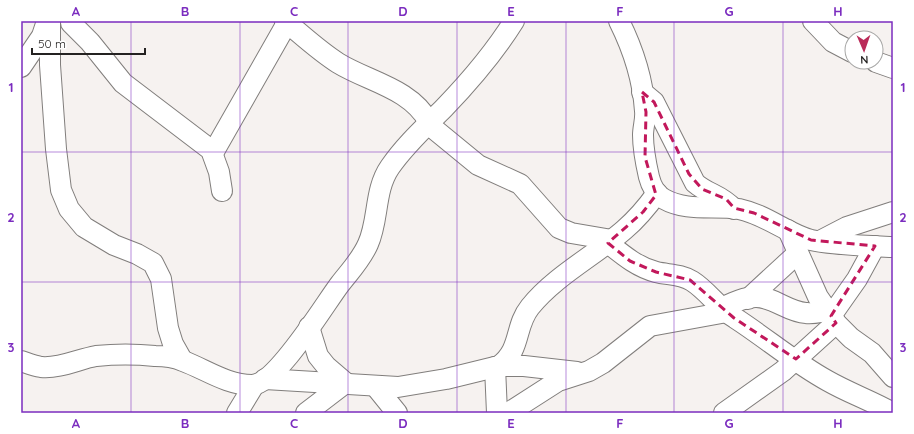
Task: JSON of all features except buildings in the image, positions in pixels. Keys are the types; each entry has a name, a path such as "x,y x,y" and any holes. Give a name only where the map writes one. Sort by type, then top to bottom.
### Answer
{"street":[{"path":"237,413 260,382 293,352 362,257 369,242 379,193 389,169 409,143 482,68 500,44 514,21"},
{"path":"619,21 629,40 637,66 646,112 643,136 649,177 657,193 663,199 677,204 705,209 734,209 754,213 811,240 885,244"},
{"path":"813,21 833,42 844,48"},
{"path":"49,25 74,22 123,83 211,150 222,190"},
{"path":"213,153 286,22 325,54 340,64 405,96 418,107 429,123 478,165 520,184 559,228 571,233 610,241 630,261 656,272 690,280 703,289 724,310 827,380 893,413"},
{"path":"21,68 49,25"},
{"path":"49,25 50,65 56,149 61,190 69,209 84,227 114,245 137,254 153,263 161,279 168,328 173,344 182,360"},
{"path":"642,92 654,102 682,156 689,174 695,183 702,189 726,199 734,209"},
{"path":"497,366 506,361 515,348 521,321 529,308 546,291 610,241 643,212 657,193"},
{"path":"820,240 847,227 893,212"},
{"path":"788,230 818,297 831,317 851,338 872,353 893,377"},
{"path":"724,413 783,371 796,359 831,317 857,279 885,244"},
{"path":"748,299 798,252"},
{"path":"508,413 558,381 582,373 603,363 650,326 724,310 756,297 772,300 792,310 831,317"},
{"path":"310,327 318,356 326,366 346,384"},
{"path":"21,361 42,367 57,366 96,356 130,354 167,356 182,360 234,382 346,384 376,387 398,387 497,366 524,366 582,373"},
{"path":"497,366 497,413"},
{"path":"306,413 346,384"},
{"path":"376,387 397,413"},
{"path":"864,399 874,398 893,403"}],"highlighted area":[{"path":"642,92 654,102 689,174 702,189 726,199 734,208 754,213 811,240 875,246 831,316 836,323 796,359 734,318 690,280 656,272 630,261 608,243 643,212 656,195 645,157 646,112"}]}
